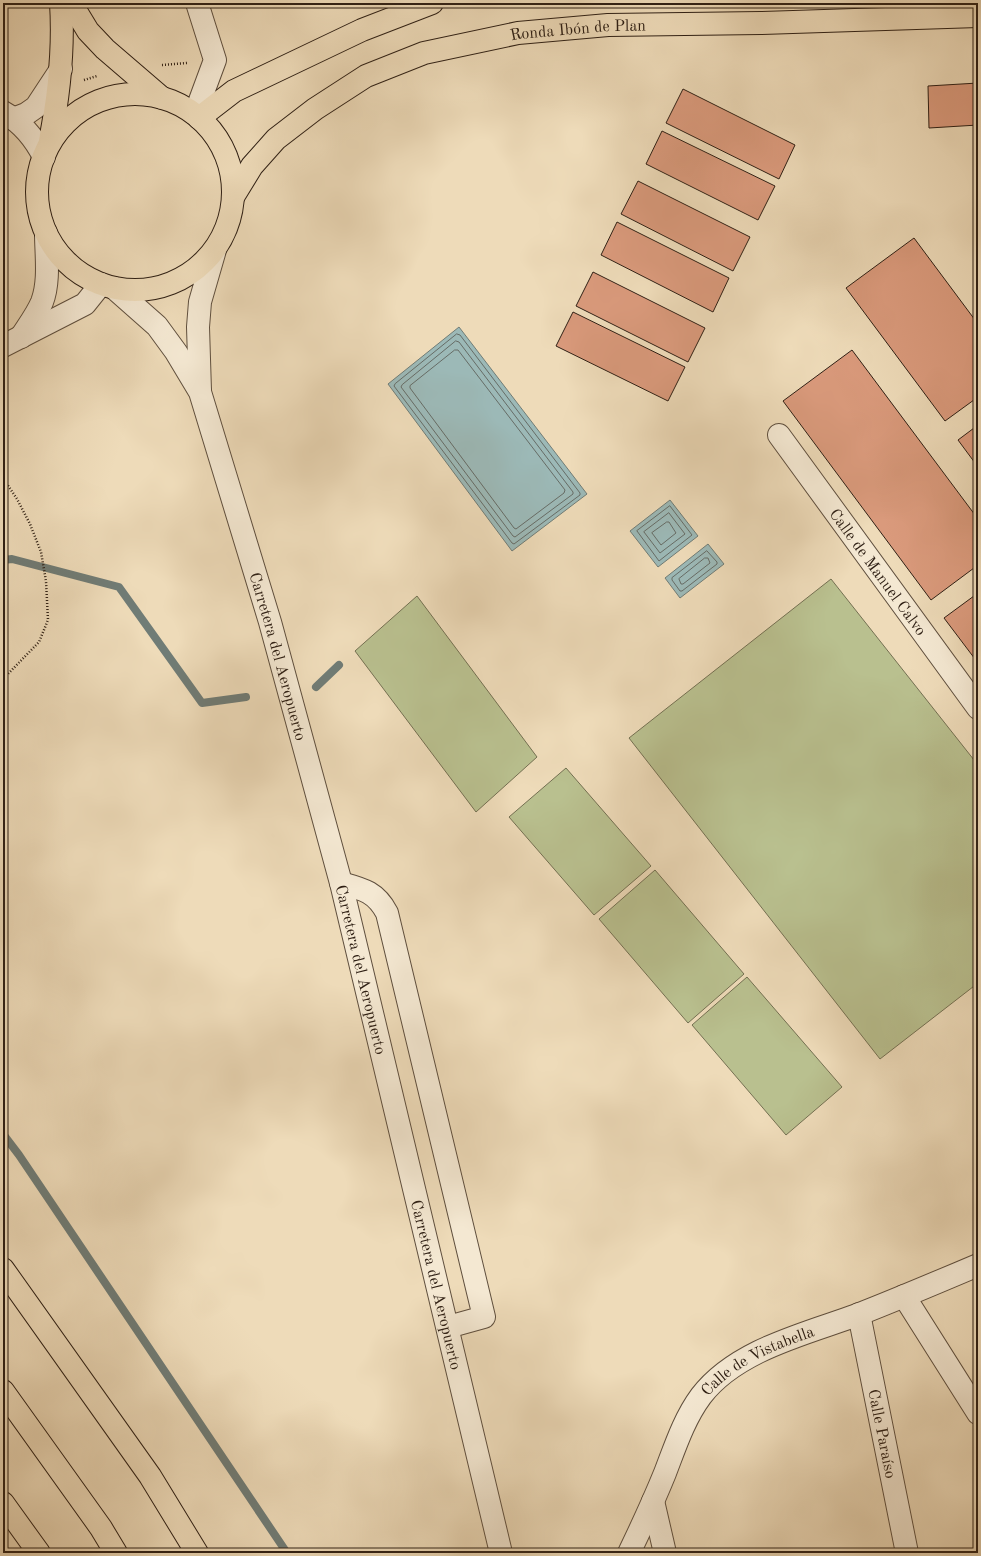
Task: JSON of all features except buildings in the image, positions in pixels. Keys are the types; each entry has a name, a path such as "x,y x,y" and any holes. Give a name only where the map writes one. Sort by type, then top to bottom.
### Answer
{"main road":[{"name":"Carretera del Aeropuerto","path":"43,149 62,127 79,112 98,102 119,95 141,94 162,98 179,104 197,116 214,134 225,153 232,175 233,197 232,211 228,224 214,250 199,266 180,279 160,287 137,290 108,286 84,276 68,264 56,249 39,225 40,214 37,195 43,149 56,109 61,69 63,30 61,3"},
{"name":"Carretera del Aeropuerto","path":"71,3 88,31 104,49 162,98"},
{"path":"197,116 234,91 362,30 432,3"},
{"name":"Ronda Ibón de Plan","path":"233,197 252,166 276,139 315,109 366,76 424,53 518,33 608,25 761,23 978,16"},
{"path":"3,1269 150,1476 197,1553"},
{"path":"3,1391 101,1528 116,1553"},
{"path":"3,1503 38,1553"}],"street":[{"path":"197,3 215,60 197,116"},
{"path":"8,115 26,114 36,107 61,69"},
{"path":"8,115 24,128 43,149"},
{"path":"11,342 34,316 42,301 47,278 39,225"},
{"name":"Carretera del Aeropuerto","path":"200,392 198,327 200,302 214,250"},
{"path":"11,342 85,304 108,286"},
{"name":"Carretera del Aeropuerto","path":"108,286 157,326 176,352 200,392 270,622 341,883 501,1553"},
{"name":"Calle de Manuel Calvo","path":"779,435 978,708"},
{"path":"341,883 372,894 381,902 387,913 389,921 484,1317 448,1327"},
{"name":"Calle de Vistabella","path":"629,1553 653,1501 687,1419 701,1396 715,1381 738,1363 771,1347 859,1314 978,1265"},
{"path":"904,1296 978,1413"},
{"name":"Calle Paraíso","path":"859,1314 907,1553"},
{"path":"653,1501 665,1553"}],"path":[{"path":"39,225 29,210 28,184 32,160 43,149"},
{"path":"3,478 17,498 30,524 41,552 46,581 48,620 39,642 3,679"}],"green space":[{"path":"831,579 978,765 978,983 880,1059 629,738"},
{"path":"417,596 537,757 476,812 355,651"},
{"path":"566,768 651,866 594,915 509,817"},
{"path":"655,870 744,974 688,1023 599,919"},
{"path":"747,977 842,1087 786,1135 692,1025"}],"water":[{"path":"459,327 587,494 512,551 388,384"},
{"path":"670,500 698,536 658,567 630,531"},
{"path":"708,544 724,564 680,598 665,578"}],"waterway":[{"path":"3,560 12,559 119,587 202,703 246,697"},
{"path":"316,687 339,665"},
{"path":"3,1134 19,1155 287,1553"}]}
